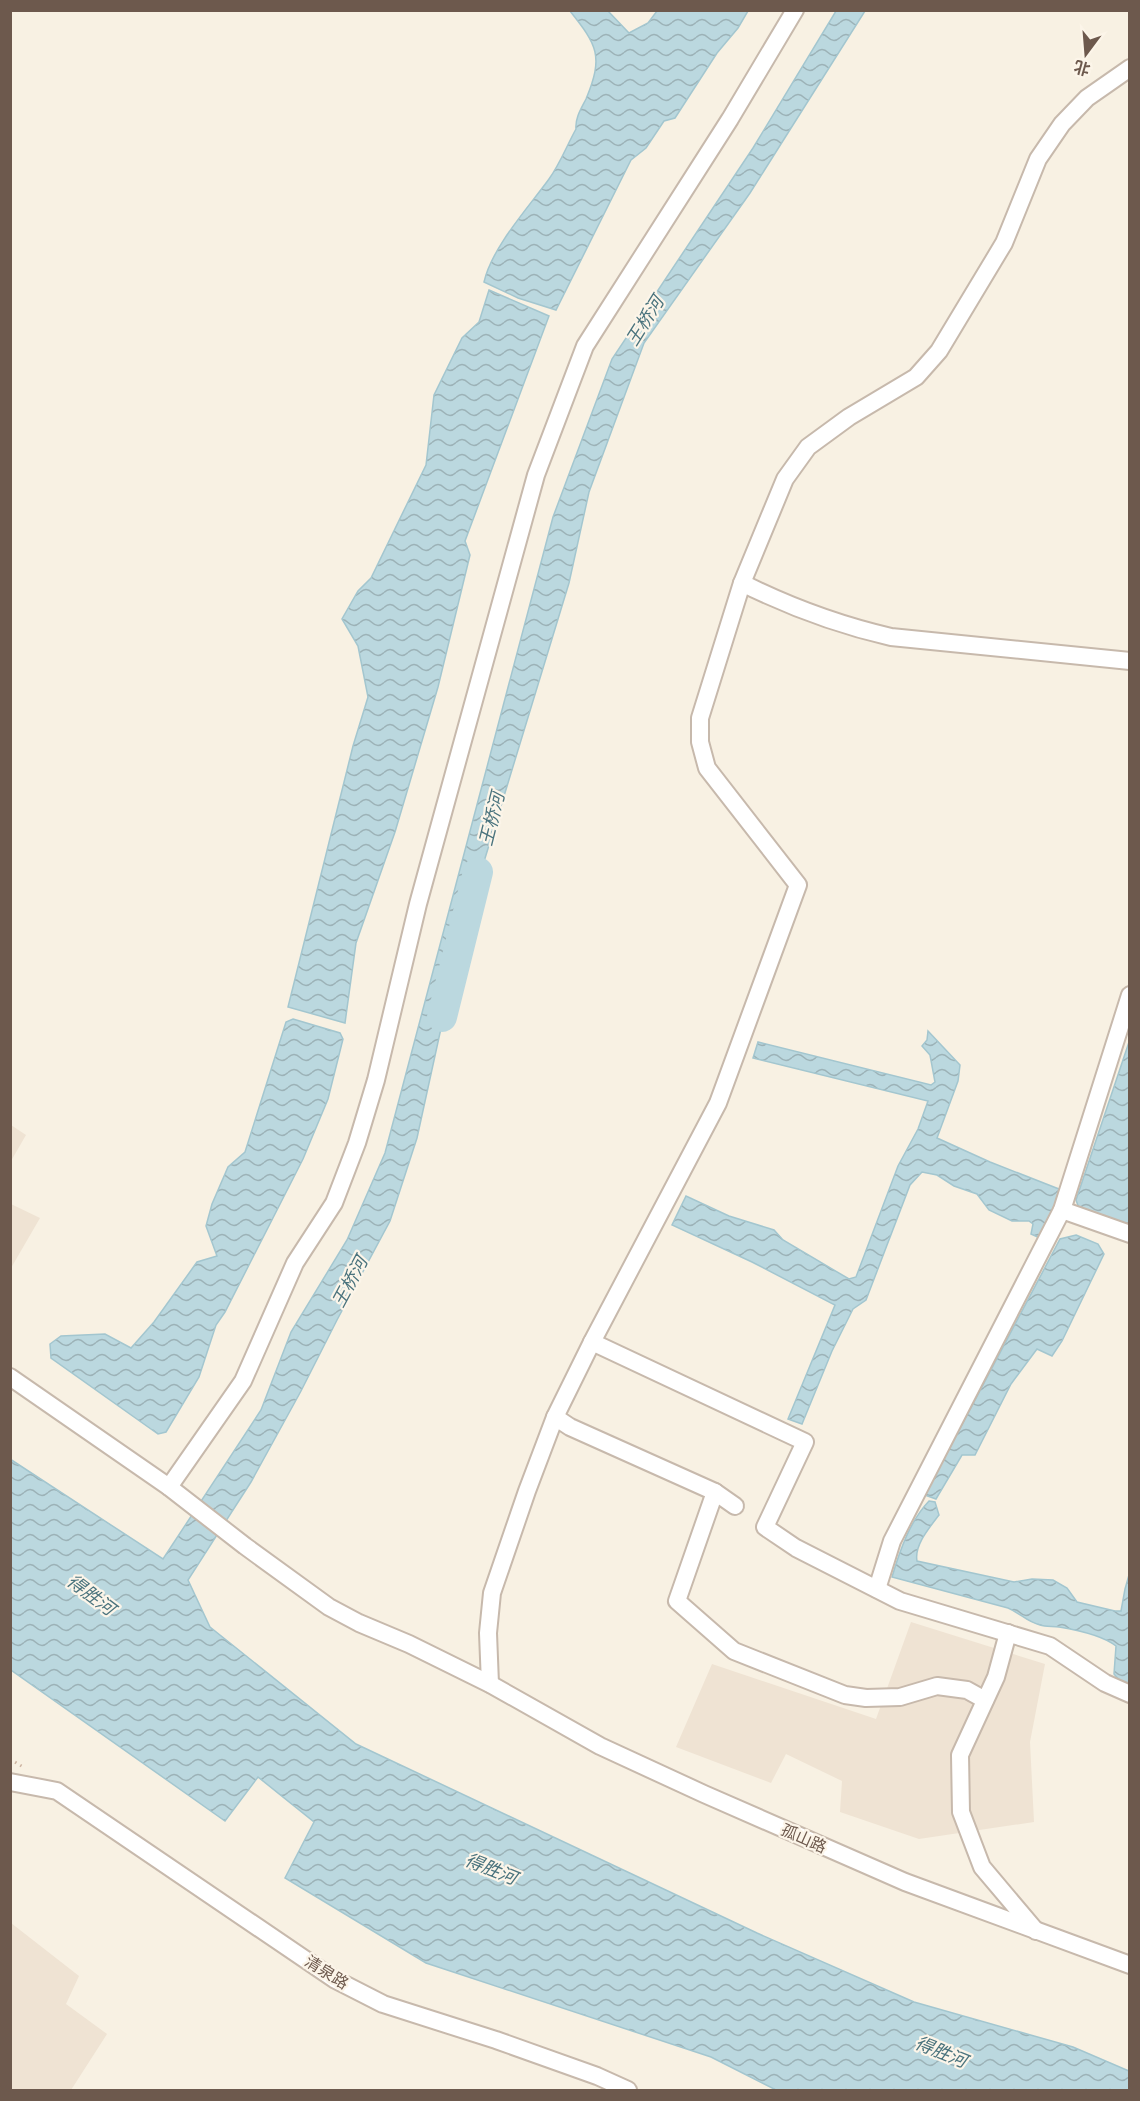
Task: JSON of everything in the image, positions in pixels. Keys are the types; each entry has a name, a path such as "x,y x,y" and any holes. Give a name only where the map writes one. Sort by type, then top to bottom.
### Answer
{"street":[{"path":"169,1487 243,1381 295,1263 334,1203 357,1143 376,1080 418,904 536,475 585,346 730,119 795,10"},
{"path":"490,1684 488,1633 492,1593 555,1417 718,1103 798,885 707,768 700,742 700,718 742,583 785,479 808,447 849,417 916,376 939,351 1004,243 1038,159 1062,124 1087,98 1130,68"},
{"path":"742,583 782,603 859,629 891,637 1130,661"},
{"path":"877,1589 892,1541 1062,1210 1130,995"},
{"path":"1062,1210 1130,1234"},
{"path":"592,1342 805,1442 765,1527 796,1548 900,1601 1050,1646 1105,1683 1130,1694"},
{"name":"孤山路","path":"10,1377 169,1487 245,1546 329,1606 358,1623 409,1644 490,1684 600,1746 705,1794 905,1882 1130,1965"},
{"path":"555,1417 715,1492 735,1506"},
{"path":"715,1492 677,1601 734,1651 845,1695 866,1698 900,1697 937,1686 967,1690 986,1700"},
{"path":"1008,1633 996,1677 960,1755 961,1812 982,1867 1037,1932"},
{"name":"清泉路","path":"10,1782 57,1791 334,1979 383,2004 585,2072 628,2091"}],"shaded area":[{"path":"11,1125 26,1135 11,1161"},
{"path":"11,1204 40,1218 11,1268"},
{"path":"911,1622 1045,1664 1030,1742 1034,1822 919,1839 840,1812 842,1781 786,1754 771,1783 676,1747 712,1664 876,1719"},
{"path":"11,1923 79,1976 66,2004 107,2034 71,2090 11,2090"}],"water":[{"path":"570,11 608,11 629,33 648,23 657,11 748,11 738,28 717,53 675,118 664,121 646,148 631,160 556,310 518,298 484,282 488,269 503,242 557,167 576,129 577,117 592,84 596,61 592,42"},
{"name":"得胜河","path":"836,11 865,11 750,193 644,343 589,492 569,583 461,937 417,1138 390,1221 251,1482 188,1580 210,1627 356,1744 757,1933 914,2002 1073,2047 1129,2071 1129,2090 776,2090 711,2057 426,1963 285,1878 314,1822 258,1777 225,1821 11,1670 10,1459 163,1559 261,1410 291,1332 347,1240 385,1153 553,517 612,359 753,148"},
{"path":"489,290 549,316 465,541 470,555 438,687 395,832 356,943 345,1023 288,1007 353,746 368,697 358,646 342,619 358,591 371,578 426,465 434,395 462,338 479,322"},
{"path":"293,1019 340,1033 343,1039 328,1099 303,1159 225,1312 216,1325 199,1377 166,1432 158,1434 51,1358 50,1344 61,1336 105,1334 131,1348 154,1322 197,1262 217,1256 206,1226 212,1204 228,1167 245,1152 286,1022"},
{"path":"928,1031 960,1065 958,1081 937,1138 1059,1189 1053,1213 1042,1239 1031,1234 1033,1224 1029,1221 1012,1221 989,1210 977,1194 954,1186 937,1175 922,1172 910,1185 866,1300 853,1309 832,1351 802,1424 788,1419 835,1305 752,1262 672,1225 686,1196 729,1216 774,1230 783,1240 849,1279 856,1277 898,1166 918,1129 928,1101 753,1058 758,1042 931,1085 935,1082 930,1055 922,1046 927,1040"},
{"path":"1129,1042 1129,1229 1080,1211 1076,1200"},
{"path":"1076,1235 1098,1244 1104,1254 1062,1341 1052,1356 1037,1349 1011,1384 975,1455 962,1455 936,1499 925,1495 1060,1239"},
{"path":"929,1501 935,1502 939,1515 920,1543 917,1561 1014,1582 1032,1579 1053,1580 1067,1588 1077,1602 1115,1611 1121,1611 1129,1575 1129,1683 1120,1681 1114,1674 1116,1646 1104,1639 1074,1630 1040,1625 1008,1608 892,1577 911,1527"}],"waterway":[{"name":"王桥河","path":"442,1017 478,872"}]}
